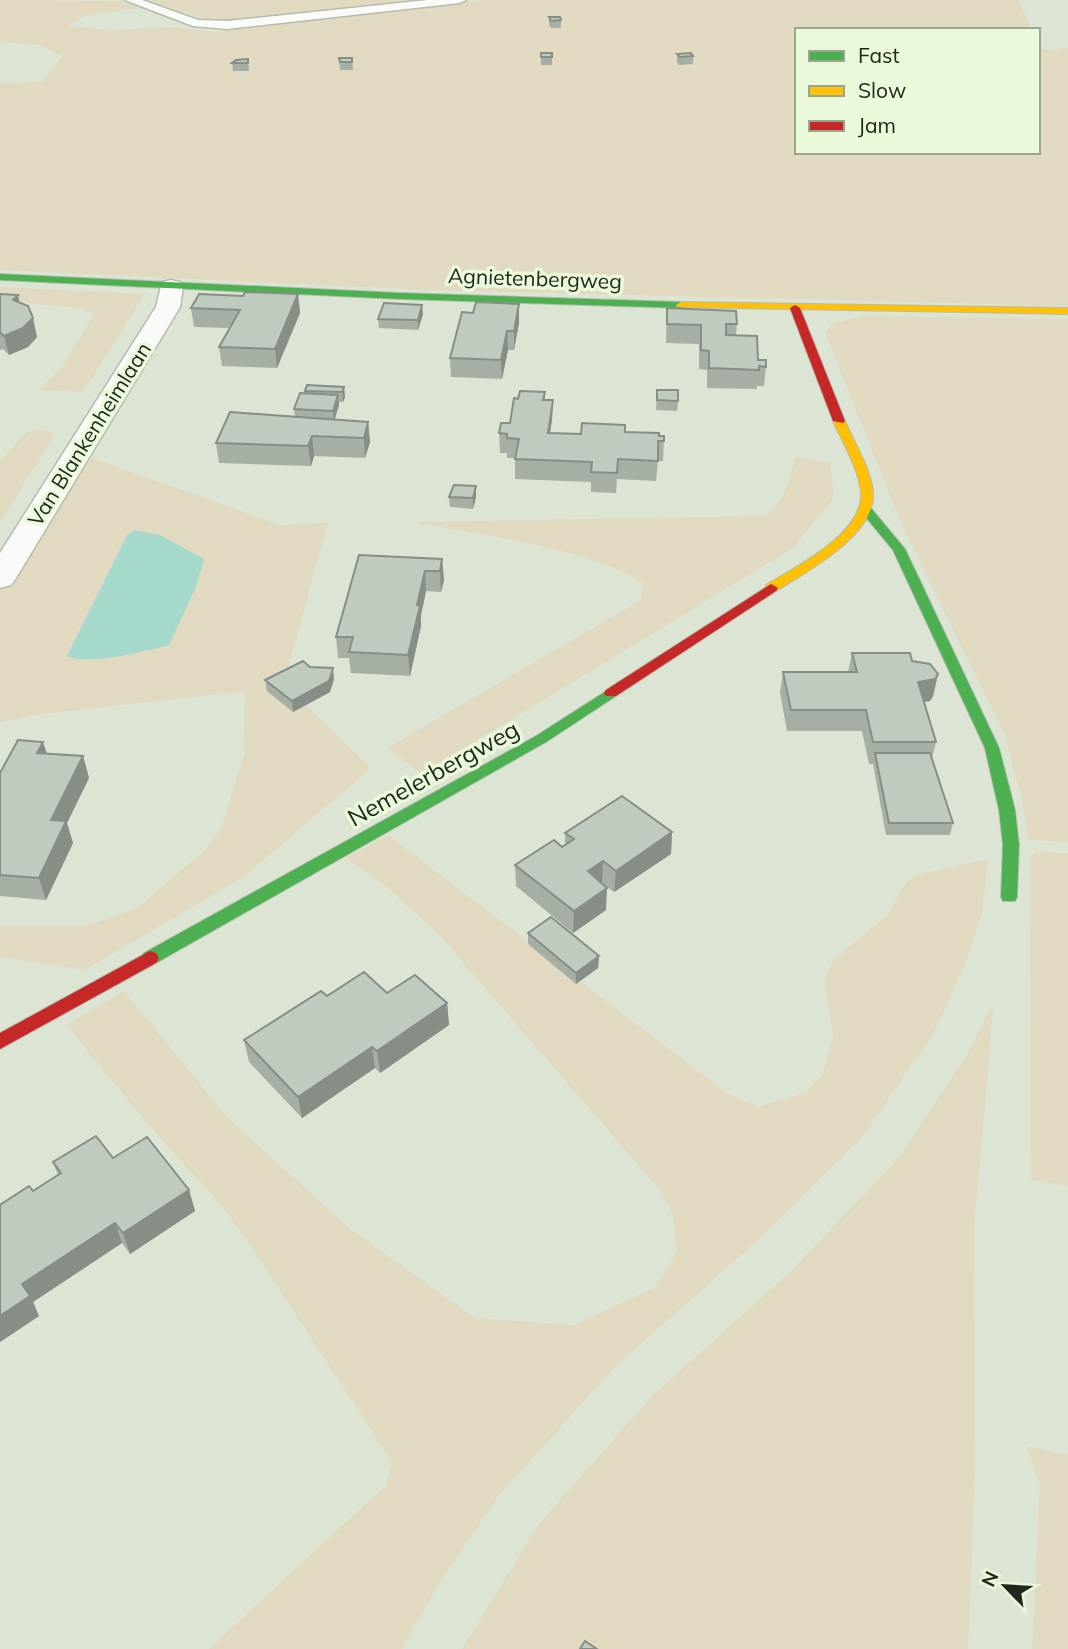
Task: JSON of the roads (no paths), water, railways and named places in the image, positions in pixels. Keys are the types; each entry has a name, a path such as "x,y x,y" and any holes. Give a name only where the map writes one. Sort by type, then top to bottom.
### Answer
{"street":[{"name":"Agnietenbergweg","path":"0,277 171,287 795,308 1068,311"},
{"name":"Van Blankenheimlaan","path":"0,578 168,307 171,287"},
{"path":"795,308 863,475 868,494 866,510 899,549 992,748 1007,810 1012,845 1009,897"},
{"name":"Nemelerbergweg","path":"0,1042 541,739 838,544 855,527 866,510"}],"lane":[{"path":"131,0 197,23 227,25 460,0"}],"water":[{"path":"135,530 160,535 204,559 195,589 169,645 102,658 76,659 67,656 127,535"}]}
